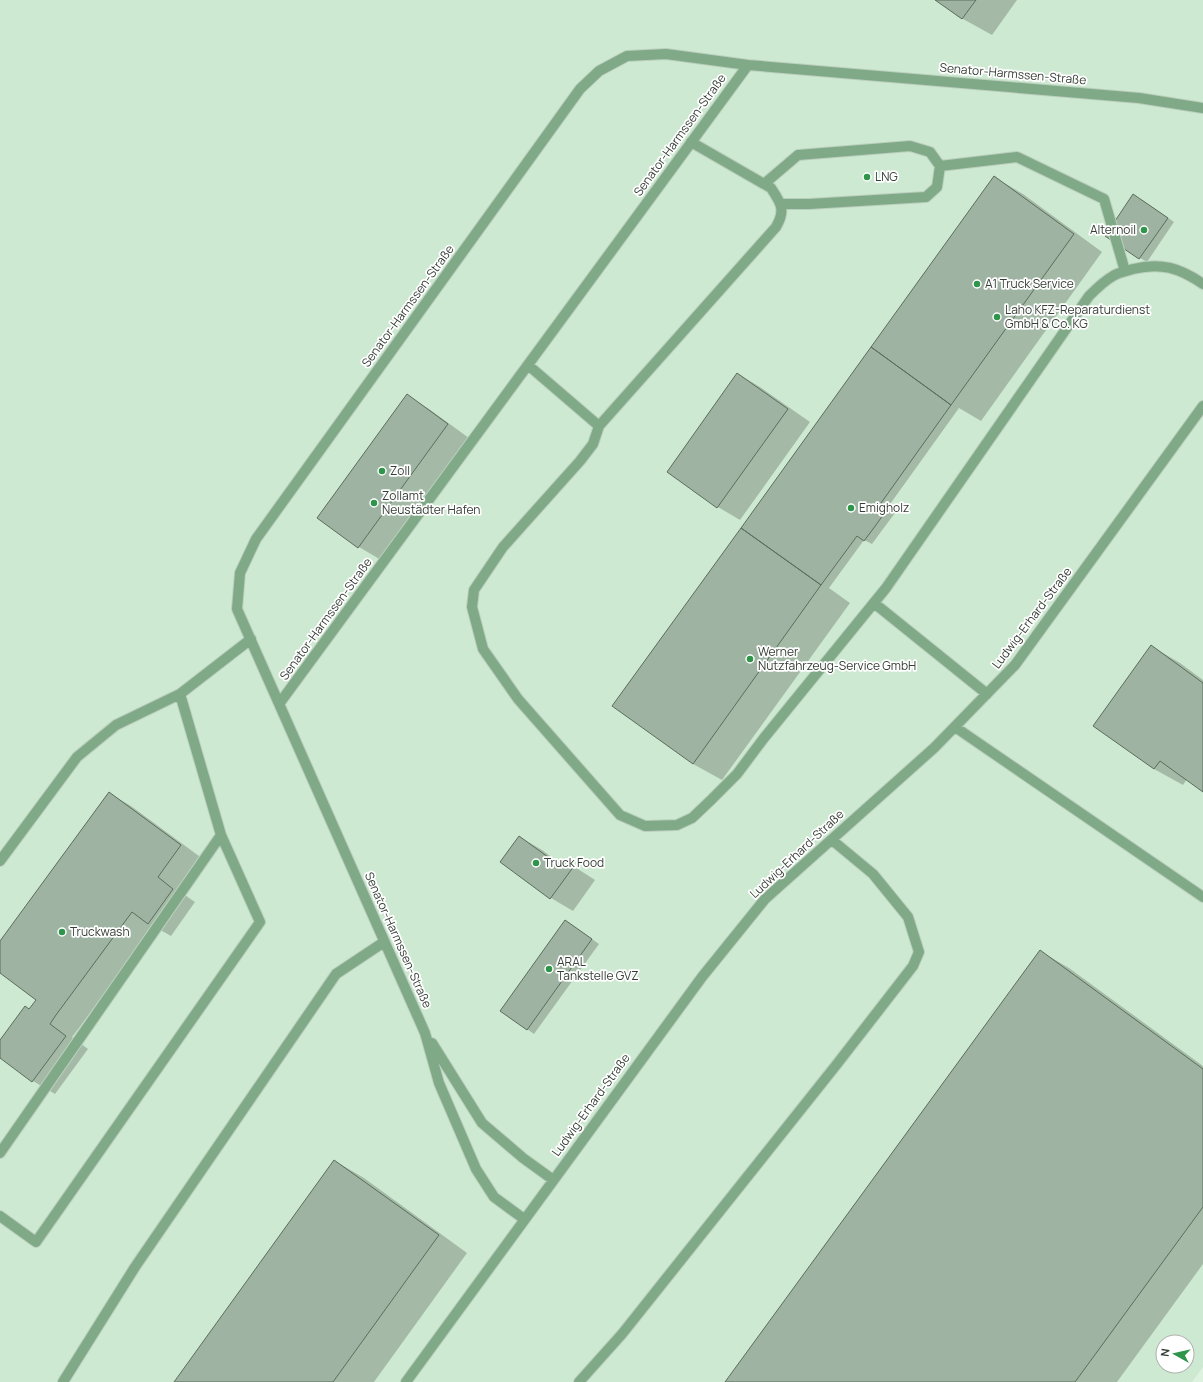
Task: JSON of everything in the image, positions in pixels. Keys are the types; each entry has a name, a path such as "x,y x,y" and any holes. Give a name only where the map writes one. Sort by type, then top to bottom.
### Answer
{"street":[{"name":"Senator-Harmssen-Straße","path":"552,1179 523,1158 482,1123 425,1033 237,609 240,573 256,539 580,89 598,71 627,56 666,54 748,65 1139,98 1203,108"},
{"name":"Senator-Harmssen-Straße","path":"279,704 748,65"},
{"path":"691,142 771,188 782,209 781,219 776,227 599,426 593,444 580,461 503,547 474,590 472,607 483,649 518,699 620,815 645,826 677,825 692,818 737,774 890,582 1089,296 1100,285 1113,276 1125,271 1151,266 1164,266 1178,270 1190,275 1203,284"},
{"path":"764,184 798,155 910,146 930,152 940,166 937,187 926,197 809,204 780,204"},
{"path":"940,166 1017,157 1104,199 1125,271"},
{"path":"528,365 599,426"},
{"name":"Ludwig-Erhard-Straße","path":"406,1382 524,1220 552,1179 702,977 760,905 934,748 1015,665 1203,406"},
{"path":"874,603 986,694"},
{"path":"0,862 77,757 116,725 180,694 251,639"},
{"path":"0,1216 36,1242 260,922 221,835 180,694"},
{"path":"954,727 1203,897"},
{"path":"0,1153 221,835"},
{"path":"579,1382 627,1328 913,966 919,952 908,917 873,874 832,840"},
{"path":"63,1382 136,1267 336,974 384,942"},
{"name":"Senator-Harmssen-Straße","path":"425,1033 439,1083 476,1170 494,1197 524,1220"}],"shaded area":[{"path":"0,0 1203,0 1203,1367 1192,1382 0,1382"}],"building":[{"path":"935,0 976,0 962,19"},
{"name":"A1 Truck Service","path":"994,176 1074,234 951,405 871,347"},
{"path":"1133,194 1168,218 1139,259 1105,236"},
{"path":"871,347 951,405 881,503 888,508 876,525 864,541 857,536 821,585 741,528"},
{"path":"737,373 788,409 717,508 667,472"},
{"name":"Zoll","path":"407,394 448,424 358,548 317,518"},
{"path":"741,528 821,585 693,764 612,706"},
{"path":"1151,645 1203,683 1203,792 1160,761 1154,769 1093,726"},
{"name":"Truckwash","path":"109,792 181,845 158,877 173,889 148,924 132,912 56,1015 50,1024 66,1036 32,1082 0,1058 0,1040 25,1006 29,1009 36,1000 0,973 0,941"},
{"path":"519,836 559,865 564,859 574,866 550,899 500,862"},
{"path":"565,920 592,939 527,1030 500,1011"},
{"path":"1040,950 1203,1069 1203,1207 1075,1382 725,1382"},
{"path":"334,1160 439,1235 333,1382 174,1382"}],"place":[{"name":"LNG","path":"867,177"},
{"name":"Alternoil","path":"1144,230"},
{"name":"A1 Truck Service","path":"977,284"},
{"name":"Laho KFZ-Reparaturdienst GmbH & Co. KG","path":"997,317"},
{"name":"Zoll","path":"382,471"},
{"name":"Zollamt Neustädter Hafen","path":"374,503"},
{"name":"Emigholz","path":"851,508"},
{"name":"Werner Nutzfahrzeug-Service GmbH","path":"750,659"},
{"name":"Truck Food","path":"536,863"},
{"name":"Truckwash","path":"62,932"},
{"name":"ARAL Tankstelle GVZ","path":"549,969"}]}
